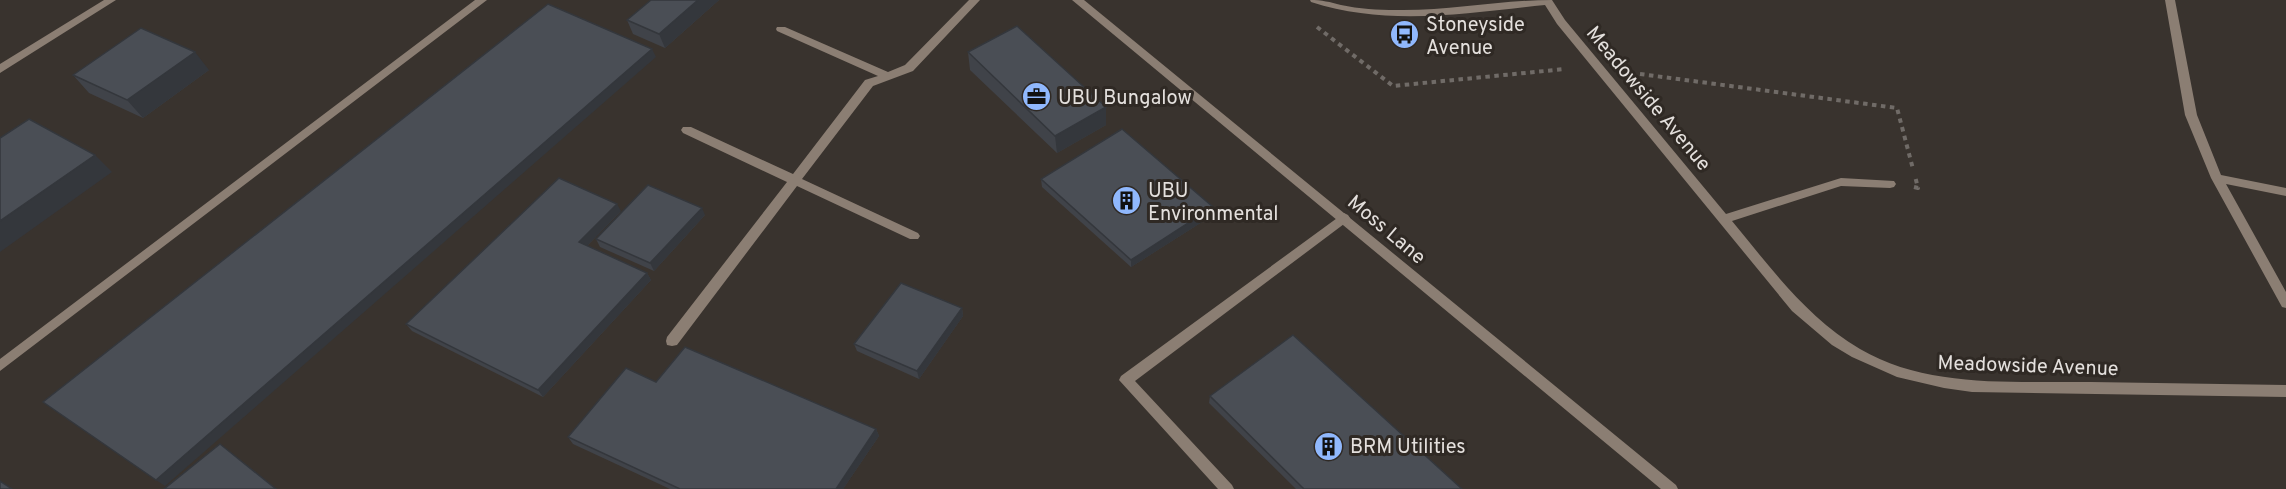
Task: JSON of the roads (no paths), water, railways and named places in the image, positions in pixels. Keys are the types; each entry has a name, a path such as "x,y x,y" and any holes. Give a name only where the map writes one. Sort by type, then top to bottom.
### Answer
{"street":[{"path":"0,69 111,0"},
{"path":"0,366 482,0"},
{"path":"672,341 869,83 909,68 975,0"},
{"name":"Moss Lane","path":"1077,0 1671,489"},
{"path":"1315,0 1369,14 1396,15 1547,1"},
{"path":"2170,0 2191,116 2217,178 2286,303"},
{"name":"Meadowside Avenue","path":"1547,1 1561,22 1796,307 1824,333 1851,352 1887,368 1928,380 1972,386 2286,391"},
{"path":"782,29 888,76"},
{"path":"687,130 914,236"},
{"path":"2217,178 2286,192"},
{"path":"1724,219 1841,182 1890,184"},
{"path":"1227,489 1126,380 1344,218"}],"place":[{"name":"Stoneyside Avenue","path":"1405,35"},
{"name":"UBU Bungalow","path":"1037,97"},
{"name":"UBU Environmental","path":"1127,201"},
{"name":"BRM Utilities","path":"1329,446"}]}
